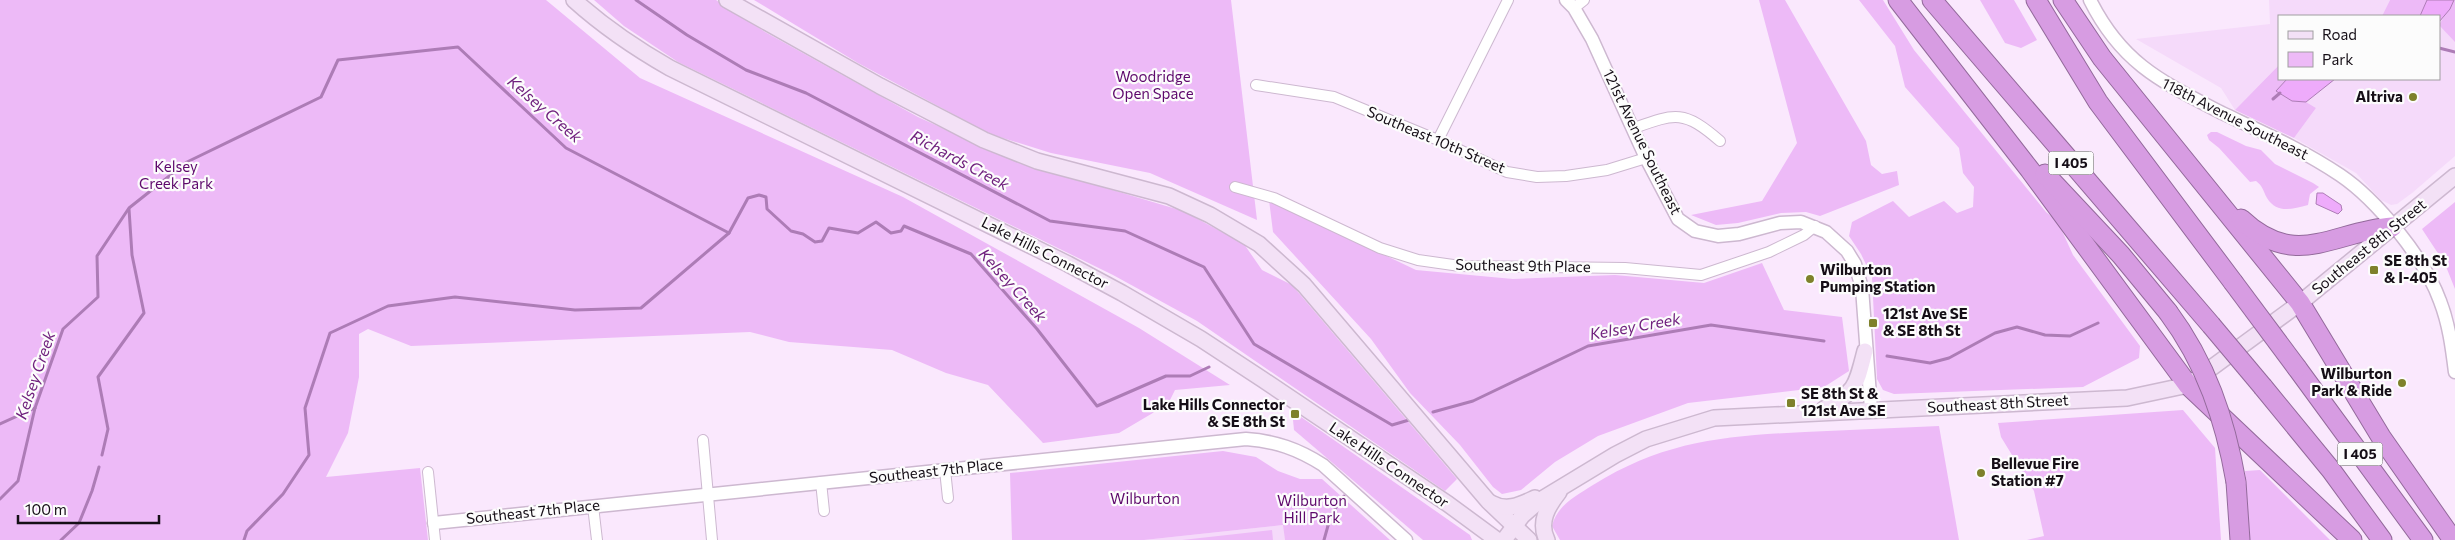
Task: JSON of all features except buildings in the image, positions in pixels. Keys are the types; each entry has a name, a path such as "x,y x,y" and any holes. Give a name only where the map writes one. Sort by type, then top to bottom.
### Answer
{"highway":[{"path":"1898,0 1975,97 2188,385 2352,540"},
{"name":"I 405","path":"1932,0 2263,387 2331,470 2382,540"},
{"name":"I 405","path":"2036,0 2098,102 2423,540"},
{"path":"2063,0 2102,58 2300,303 2367,416 2452,540"},
{"path":"1975,97 2121,255 2183,332 2202,366 2226,428 2236,482 2240,540"},
{"path":"2199,180 2255,232 2281,243 2312,246 2328,243 2357,232 2392,227"}],"main road":[{"name":"Lake Hills Connector","path":"574,0 598,22 630,45 670,68 1068,264 1201,339 1436,496 1497,540"},
{"path":"727,0 880,86 984,140 1037,160 1169,196 1216,218 1253,240 1275,257 1304,285 1488,501 1513,527 1529,540"},
{"name":"Southeast 8th Street","path":"1504,540 1513,527 1539,501 1615,455 1646,439 1714,418 2127,398 2188,385 2300,303 2455,176"},
{"path":"1819,412 1844,398 1852,389 1858,378 1865,351"},
{"path":"1488,501 1501,508 1512,508 1564,486"},
{"path":"1547,540 1544,532 1545,514 1549,505 1564,486"}],"street":[{"path":"1438,140 1508,0"},
{"path":"1570,4 1584,0"},
{"name":"118th Avenue Southeast","path":"2090,0 2114,39 2149,73 2177,91 2323,164 2363,193 2415,257 2436,289 2446,319 2455,372"},
{"name":"121st Avenue Southeast","path":"1570,4 1592,40 1634,128 1646,158 1678,219 1706,235 1729,236 1790,222 1801,222 1815,226 1837,240 1847,251 1859,274 1864,303 1865,351 1871,410"},
{"name":"Southeast 10th Street","path":"1256,85 1334,98 1438,140 1507,172 1537,177 1589,173 1646,158"},
{"path":"1634,128 1665,117 1682,116 1701,125 1720,141"},
{"name":"Southeast 9th Place","path":"1235,187 1274,198 1380,248 1418,260 1460,266 1625,268 1676,274 1701,274 1769,252 1804,235 1815,226"},
{"name":"Southeast 7th Place","path":"434,522 1246,439 1266,441 1296,450 1323,465 1406,540"},
{"path":"703,440 712,540"},
{"path":"946,470 948,498"},
{"path":"428,472 435,540"},
{"path":"821,482 824,511"},
{"path":"593,506 597,540"}],"shaded area":[{"path":"2269,0 2390,0 2382,15 2278,15 2278,66 2235,110 2221,88 2136,39 2270,24"},
{"path":"2427,0 2454,0 2450,9 2440,21 2440,15 2420,15"},
{"path":"2445,0 2455,0 2455,156 2412,193 2397,204 2391,205 2381,200 2356,173 2294,138 2316,108 2306,102 2334,80 2440,80 2440,16"},
{"path":"2286,80 2334,80 2306,102 2292,101 2276,91"},
{"path":"2317,193 2323,193 2341,205 2342,210 2338,214 2316,204"},
{"path":"1284,525 1285,540 1144,540"}],"green space":[{"name":"Kelsey Creek Park","path":"0,0 546,0 640,78 903,197 1139,328 1230,385 1175,390 1168,404 1119,433 1043,443 988,385 946,373 892,350 789,342 750,332 411,346 368,329 359,334 359,377 348,433 326,477 420,468 428,540 0,540"},
{"path":"594,0 716,0 765,32 918,117 1015,161 1183,211 1244,244 1262,270 1292,285 1457,479 1445,491 1197,321 1113,275 678,62 624,26"},
{"name":"Woodridge Open Space","path":"754,0 1231,0 1257,220 1150,173 1051,153 990,134 858,63"},
{"path":"1759,0 1785,0 1866,141 1871,165 1882,174 1897,171 1899,185 1820,216 1806,212 1781,213 1738,223 1716,225 1691,215 1762,201 1797,143"},
{"path":"1859,0 1883,0 1914,50 2046,212 2058,222 2073,255 2140,346 2139,358 2083,387 1894,394 1883,390 1877,379 1872,277 1861,254 1849,236 1852,222 1893,201 1909,217 1944,201 1957,213 1973,207 1974,187 1963,173 1959,148 1905,87 1895,46"},
{"path":"1980,0 2014,0 2037,40 2021,48 2005,43"},
{"path":"2390,0 2427,0 2420,15 2382,15"},
{"path":"2455,0 2455,42 2440,26"},
{"path":"2278,66 2278,80 2286,80 2276,91 2292,101 2306,102 2316,108 2294,138 2235,110"},
{"path":"2211,132 2217,132 2246,146 2261,150 2275,164 2319,187 2310,194 2308,205 2285,209 2271,203 2262,187 2256,181 2250,182 2219,148 2209,140 2207,135"},
{"path":"1269,200 1416,270 1513,279 1615,275 1704,283 1762,263 1784,310 1842,317 1849,371 1824,387 1688,403 1598,436 1555,462 1521,490 1502,494 1493,487 1460,445 1410,393 1371,339 1273,232"},
{"path":"2455,202 2455,289 2445,264 2422,229"},
{"path":"2183,410 2215,448 2221,540 2027,540 2044,536 2034,491 2001,437 1998,423"},
{"path":"1301,417 1470,535 1472,540 1423,540 1294,430 1293,420"},
{"path":"1939,426 1959,540 1560,540 1552,526 1558,512 1580,493 1619,470 1670,450 1721,439 1748,436"},
{"name":"Wilburton","path":"1223,451 1256,457 1278,471 1300,479 1322,479 1390,540 1285,540 1283,525 1144,540 1012,540 1010,473"},
{"path":"2260,470 2330,540 2250,540 2245,471"},
{"path":"1272,530 1273,540 1182,540"}],"waterway":[{"name":"Richards Creek","path":"636,0 687,35 746,70 806,93 1050,221 1125,231 1204,267 1254,344 1392,425 1409,420"},
{"name":"Kelsey Creek","path":"0,499 18,481 35,408 63,329 98,297 97,256 129,208 187,162 321,97 338,60 458,47 566,148 729,233 748,198 759,195 766,197 767,209 791,231 803,234 815,242 822,241 829,228 858,233 876,222 891,233 901,231 904,226 971,254 1037,329 1097,406 1166,376 1190,376 1209,367"},
{"path":"2440,48 2455,52"},
{"name":"Kelsey Creek","path":"2273,99 2280,93"},
{"path":"102,455 108,429 98,377 144,313 132,255 129,209"},
{"path":"244,540 247,531 283,494 309,455 305,408 330,333 388,306 455,297 575,310 641,308 729,233"},
{"name":"Kelsey Creek","path":"1887,356 1930,363 1949,358 1995,333 2017,327 2045,335 2070,336 2098,323"},
{"name":"Kelsey Creek","path":"1433,412 1473,401 1588,346 1711,325 1824,341"},
{"path":"0,424 35,408"},
{"path":"61,540 79,523 99,467"},
{"path":"1324,540 1331,515 1344,496"}],"place":[{"name":"Altriva","path":"2413,97"},
{"name":"SE 8th St & I-405","path":"2374,270"},
{"name":"Wilburton Pumping Station","path":"1810,279"},
{"name":"121st Ave SE & SE 8th St","path":"1873,323"},
{"name":"Wilburton Park & Ride","path":"2402,383"},
{"name":"SE 8th St & 121st Ave SE","path":"1791,403"},
{"name":"Lake Hills Connector & SE 8th St","path":"1295,414"},
{"name":"Bellevue Fire Station #7","path":"1981,473"}],"park label":[{"name":"Wilburton Hill Park","path":"1312,510"}]}
